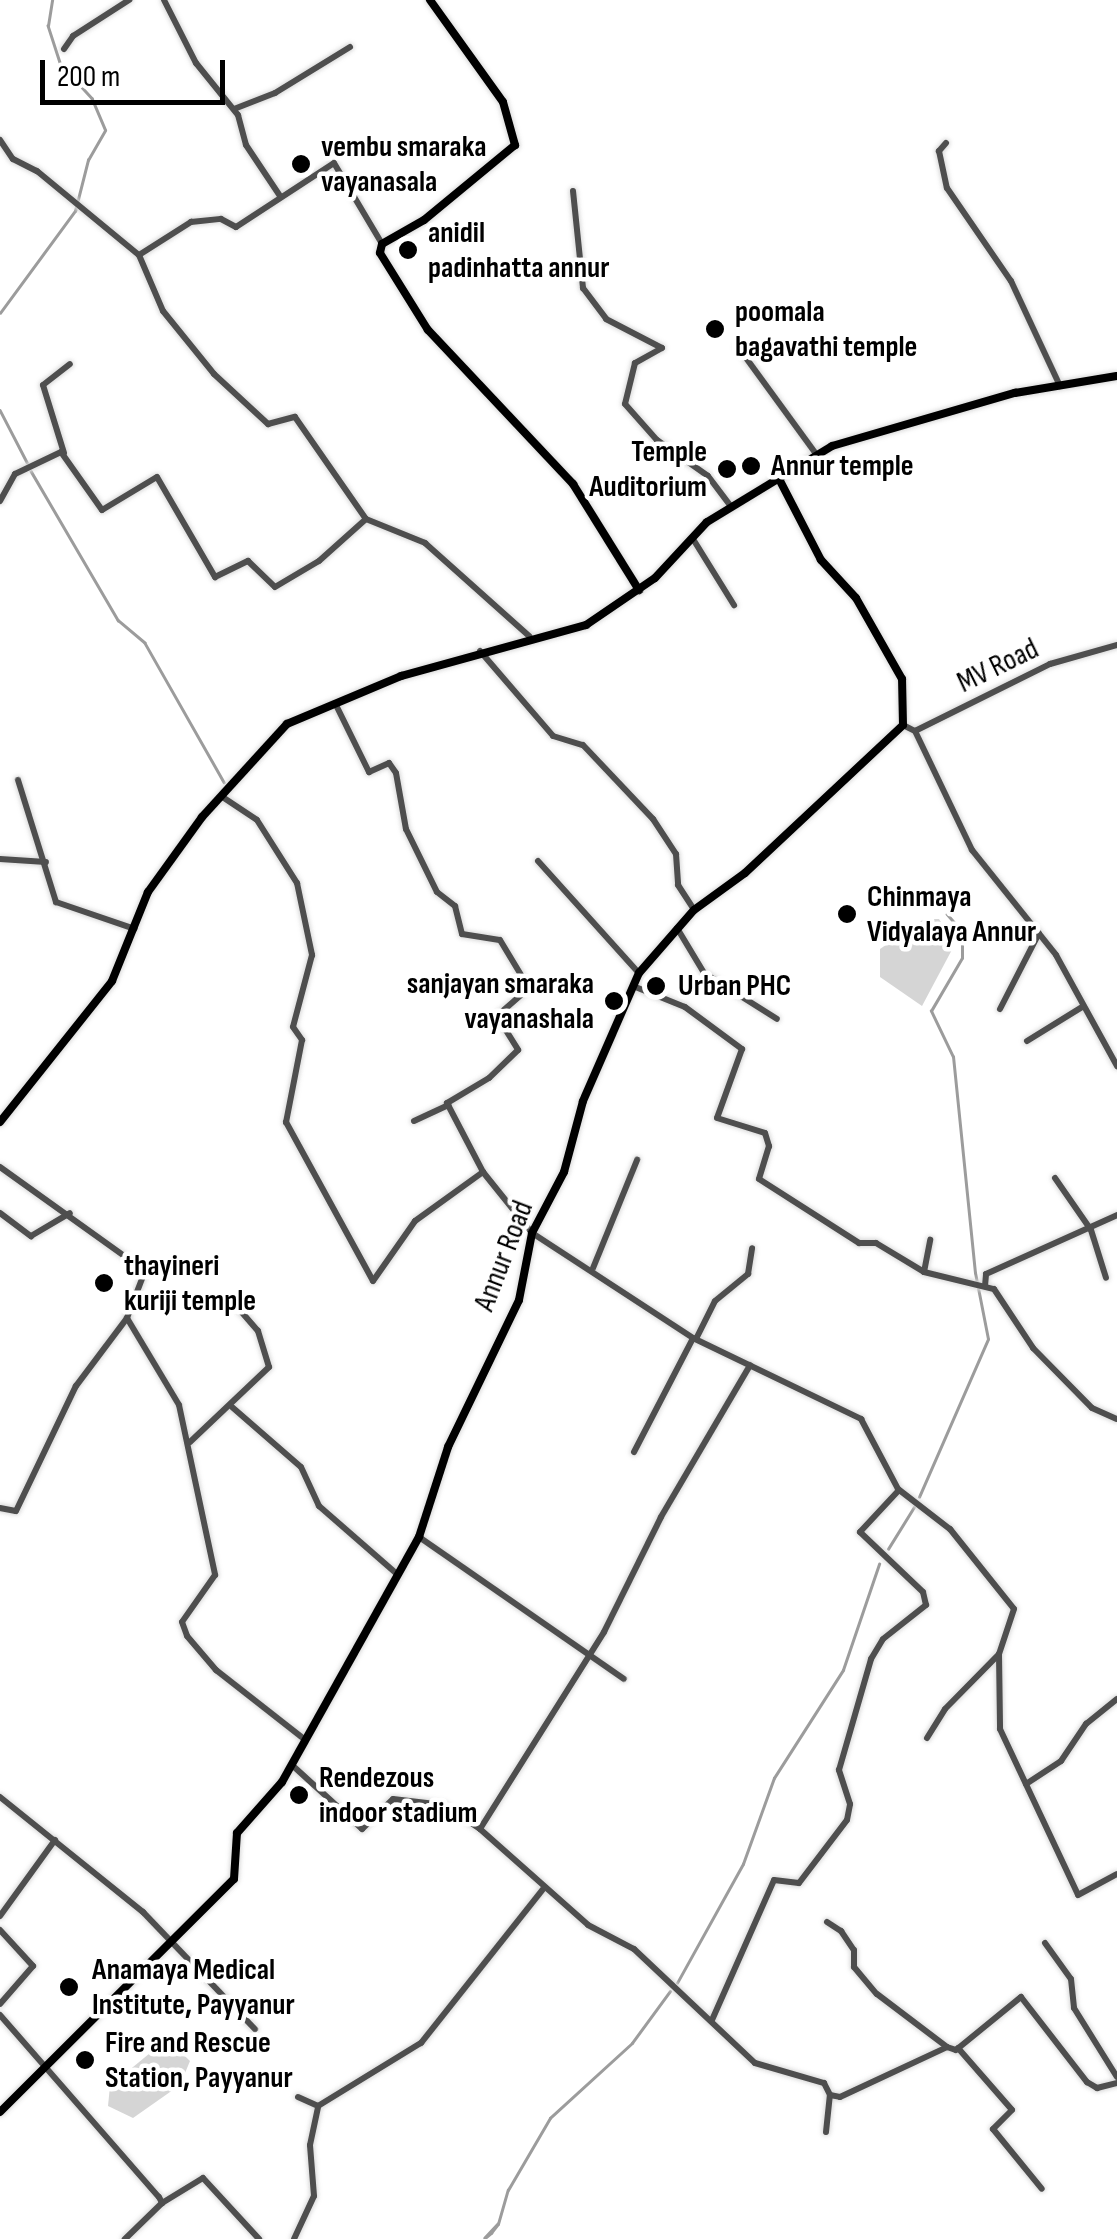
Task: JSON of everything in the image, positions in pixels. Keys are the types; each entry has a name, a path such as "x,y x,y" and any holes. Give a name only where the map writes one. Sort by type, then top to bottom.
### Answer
{"main road":[{"path":"430,0 503,102 515,145 424,220 382,244 380,254 428,330 573,484 638,590"},
{"path":"0,1122 112,981 148,892 220,796 287,724 480,651 586,625 638,590 731,508 816,454 958,407 1117,376"},
{"path":"779,479 821,560 856,598 902,679 903,725"},
{"name":"Annur Road","path":"0,2112 234,1879 237,1833 292,1765 419,1537 448,1447 519,1300 532,1233 564,1172 583,1101 639,973 694,910 745,873 903,725"}],"street":[{"path":"64,49 72,36 129,0"},
{"path":"164,0 196,62 234,109 246,145 280,196"},
{"path":"234,109 275,92 350,46"},
{"path":"0,140 12,160 77,204 139,255 154,294 196,354 268,424 295,417 366,519 425,543 529,636"},
{"path":"946,143 939,151 947,188 1011,281 1060,386"},
{"path":"139,255 191,222 220,219 236,228 334,163 382,244"},
{"path":"573,191 583,288 606,319 662,348 635,363 625,404 657,440 708,476 731,508"},
{"path":"738,347 816,454"},
{"path":"70,364 43,386 72,476 102,510 157,477 215,577 248,561 275,587 320,561 366,519"},
{"path":"0,501 15,474 64,453"},
{"path":"693,540 734,604"},
{"name":"MV Road","path":"915,731 1050,664 1117,644"},
{"path":"480,651 552,736 582,745 653,819 676,854 678,885 694,910"},
{"path":"336,705 369,772 389,763 396,773 406,829 437,892 455,906 462,934 500,940 529,988 497,1016 518,1050 489,1078 451,1096 448,1105 414,1122"},
{"path":"903,725 915,731 944,804 972,850 1039,933 1117,1066"},
{"path":"18,780 56,902 135,929"},
{"path":"220,796 257,820 297,883 312,955 293,1026 302,1040 286,1122 373,1281 415,1221 483,1172"},
{"path":"0,859 46,862"},
{"path":"538,861 639,973"},
{"path":"677,928 704,972 776,1019"},
{"path":"1000,1009 1039,933"},
{"path":"632,986 685,1008 742,1049 717,1118 766,1133 769,1146 758,1179 860,1242 876,1243 924,1272 980,1284 1033,1348 1060,1368 1092,1408 1117,1419"},
{"path":"1027,1040 1082,1007"},
{"path":"448,1105 483,1172 532,1233 593,1268 695,1339 860,1419 880,1464 900,1490 950,1529 1010,1602 999,1654 1000,1729 1078,1895 1117,1874"},
{"path":"593,1268 637,1160"},
{"path":"0,1167 70,1213 145,1270 127,1318 76,1386 16,1511 0,1508"},
{"path":"1056,1178 1090,1230 1106,1278"},
{"path":"0,1214 31,1236 70,1213"},
{"path":"980,1284 986,1274 1117,1215"},
{"path":"924,1272 930,1240"},
{"path":"634,1452 715,1301 748,1274 752,1248"},
{"path":"189,1443 232,1407 269,1367 258,1331 235,1305"},
{"path":"127,1318 172,1388 189,1443 215,1575 182,1622 187,1636 216,1670 304,1739"},
{"path":"480,1829 590,1654 750,1365"},
{"path":"232,1407 302,1468 319,1506 398,1575"},
{"path":"712,2020 774,1880 800,1884 847,1820 850,1804 839,1770 871,1658 883,1640 926,1605 923,1592 860,1532 900,1490"},
{"path":"419,1537 624,1679"},
{"path":"927,1738 945,1709 999,1654"},
{"path":"1026,1784 1061,1760 1086,1724 1117,1699"},
{"path":"292,1765 362,1829 402,1798 444,1805 480,1829 544,1889 634,1949 755,2063 824,2083 830,2095 826,2132"},
{"path":"0,1796 171,1943 255,2028"},
{"path":"0,1916 55,1840"},
{"path":"294,2239 314,2196 310,2145 318,2106 421,2043 544,1889"},
{"path":"828,1922 842,1931 854,1950 854,1967 877,1994 947,2048"},
{"path":"0,1930 33,1966 0,2004"},
{"path":"830,2095 876,2084 947,2048 958,2048 1022,1997 1087,2082 1097,2088 1117,2080 1074,2008 1071,1979 1045,1943"},
{"path":"0,2015 162,2204"},
{"path":"958,2048 1012,2110 993,2129 1042,2190"},
{"path":"298,2097 318,2106"},
{"path":"125,2239 162,2204 204,2178 258,2239"}],"shaded area":[{"path":"924,919 939,919 955,944 922,1006 880,977 880,949"},
{"path":"167,2039 190,2061 180,2085 133,2118 108,2106 110,2086"}],"waterway":[{"path":"0,313 75,211 88,160 105,130 92,99 60,64 48,26 52,0"},
{"path":"0,410 27,462"},
{"path":"31,471 118,620 145,643 224,782"},
{"path":"919,1497 988,1339 975,1273 953,1057 931,1011 962,958 962,932 947,915"},
{"path":"888,1549 914,1507"},
{"path":"677,1983 743,1864 774,1778 843,1670 879,1564"},
{"path":"498,2224 485,2238 491,2233 498,2224 508,2190 550,2118 632,2043 670,1991"}],"place":[{"name":"vembu smaraka vayanasala","path":"301,164"},
{"name":"anidil padinhatta annur","path":"408,250"},
{"name":"poomala bagavathi temple","path":"715,329"},
{"name":"Annur temple","path":"751,466"},
{"name":"Temple Auditorium","path":"727,469"},
{"name":"Chinmaya Vidyalaya Annur","path":"847,914"},
{"name":"Urban PHC","path":"656,986"},
{"name":"sanjayan smaraka vayanashala","path":"614,1001"},
{"name":"thayineri kuriji temple","path":"104,1283"},
{"name":"Rendezous indoor stadium","path":"299,1795"},
{"name":"Anamaya Medical Institute, Payyanur","path":"69,1987"},
{"name":"Fire and Rescue Station, Payyanur","path":"85,2060"}]}
